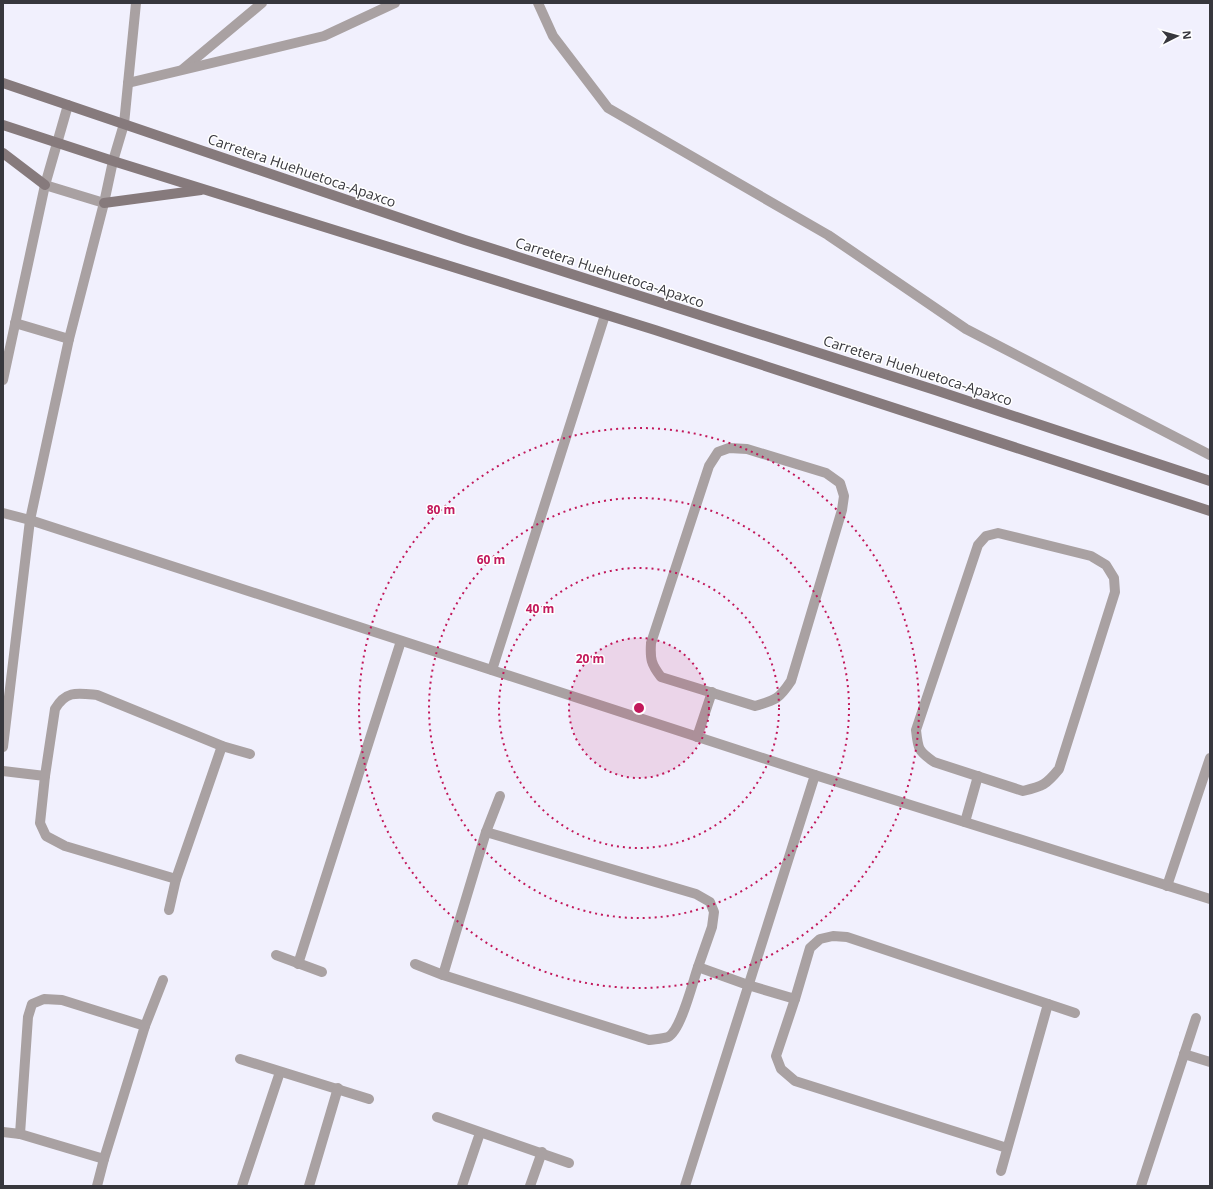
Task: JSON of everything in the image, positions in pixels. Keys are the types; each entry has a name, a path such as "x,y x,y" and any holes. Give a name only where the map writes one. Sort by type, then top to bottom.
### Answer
{"main road":[{"name":"Carretera Huehuetoca-Apaxco","path":"3,83 472,243 935,390 1210,481"},
{"path":"3,125 204,190 605,315 1210,511"},
{"path":"3,153 45,185"},
{"path":"104,203 204,190"}],"street":[{"path":"3,747 30,520 69,339 104,203 113,161 124,124 136,3"},
{"path":"182,70 262,3"},
{"path":"128,83 324,36 395,3"},
{"path":"538,3 553,36 608,108 828,235 966,329 1210,455"},
{"path":"3,380 45,185 56,142 68,105"},
{"path":"45,185 104,203"},
{"path":"492,670 605,315"},
{"path":"15,323 69,339"},
{"path":"729,448 747,449 826,473 840,483 844,496 842,510 791,681 782,695 769,702 755,706 712,692 661,677 652,665 650,655 651,643 709,466 718,452 729,448"},
{"path":"3,513 30,520 697,737 1210,899"},
{"path":"998,533 1091,556 1106,565 1114,578 1115,592 1059,769 1048,782 1037,788 1023,791 978,776 934,762 923,754 918,744 916,730 978,545 986,536 998,533"},
{"path":"298,964 401,641"},
{"path":"176,879 65,846 46,836 40,823 55,709 60,700 76,692 97,695 222,746 250,754"},
{"path":"697,737 712,692"},
{"path":"169,910 176,879 222,746"},
{"path":"1167,886 1210,758"},
{"path":"3,771 45,776"},
{"path":"685,1186 815,774"},
{"path":"965,822 978,776"},
{"path":"443,975 486,832 500,796"},
{"path":"415,964 443,975 649,1040 669,1037 676,1028 683,1013 712,927 714,912 710,902 696,894 486,832"},
{"path":"1007,1148 795,1081 781,1069 776,1056 796,999 810,948 820,939 833,936 847,937 1075,1013"},
{"path":"276,955 322,972"},
{"path":"698,966 748,985 796,999"},
{"path":"97,1186 145,1026 163,980"},
{"path":"20,1134 28,1017 32,1004 44,999 62,1000 145,1026"},
{"path":"1001,1171 1048,1004"},
{"path":"1141,1186 1196,1018"},
{"path":"1184,1054 1210,1062"},
{"path":"240,1059 338,1088 369,1099"},
{"path":"242,1186 280,1072"},
{"path":"309,1186 338,1088"},
{"path":"437,1117 542,1152 569,1163"},
{"path":"3,1132 20,1134 104,1159"},
{"path":"462,1186 480,1132"},
{"path":"530,1186 542,1152"}]}
